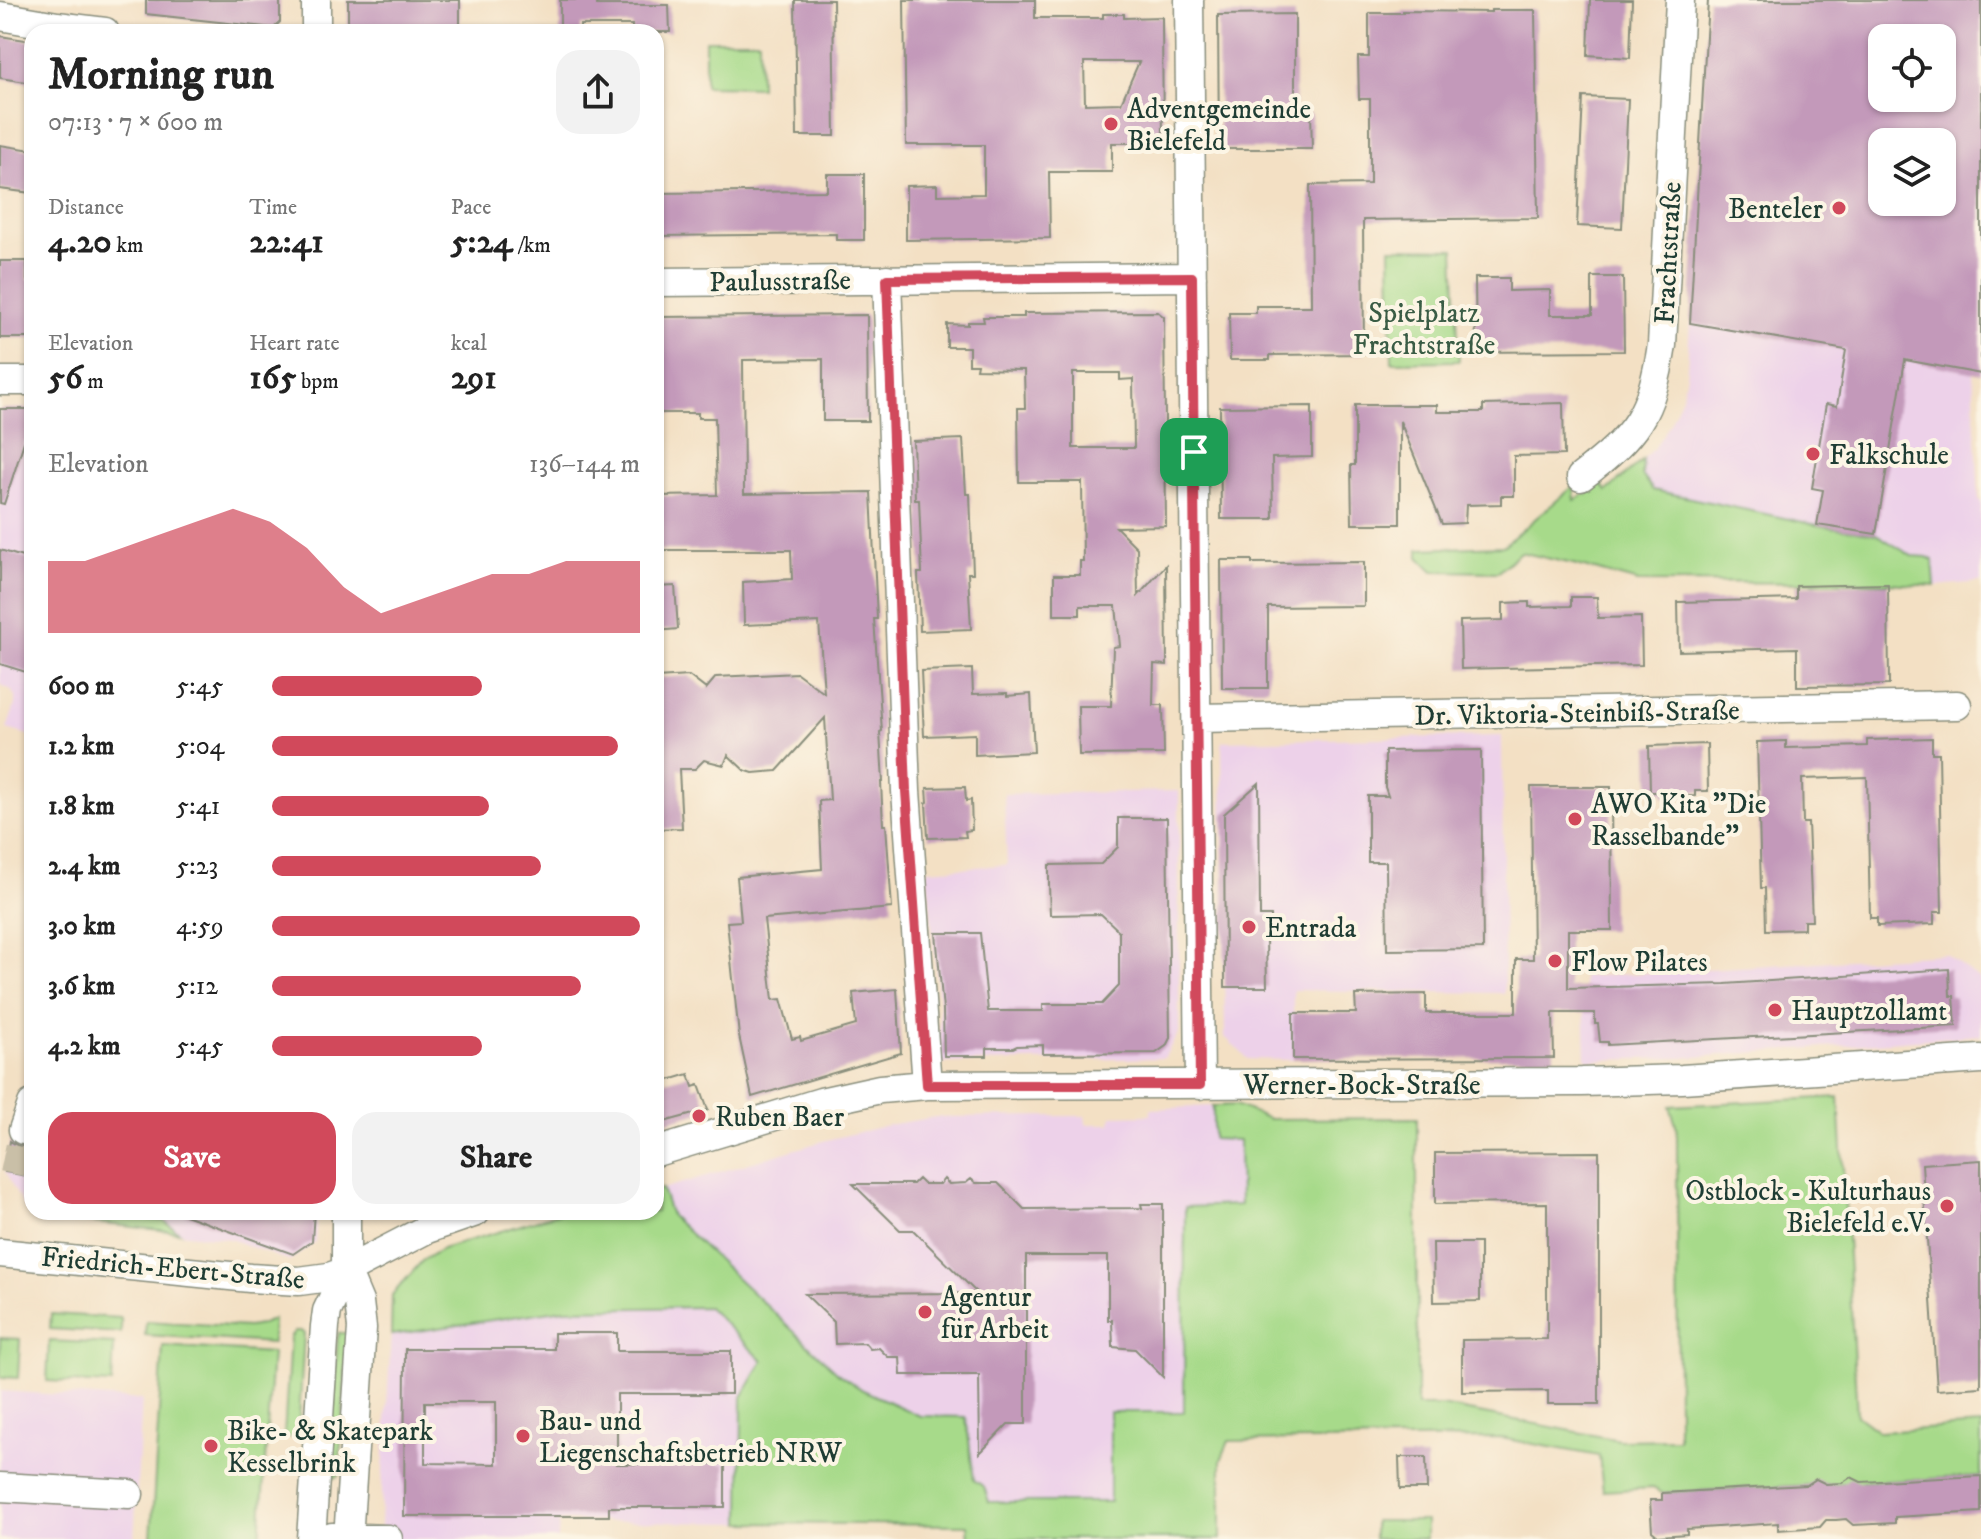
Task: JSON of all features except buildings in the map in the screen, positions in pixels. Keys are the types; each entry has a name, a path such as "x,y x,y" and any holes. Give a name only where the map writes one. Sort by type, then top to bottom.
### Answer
{"street":[{"path":"316,0 316,24"},
{"path":"1189,0 1200,1085"},
{"name":"Frachtstraße","path":"1581,477 1635,428 1644,413 1657,376 1662,345 1680,0"},
{"path":"0,16 46,24"},
{"name":"Paulusstraße","path":"664,282 1192,277"},
{"path":"887,279 906,791 927,1085"},
{"path":"0,381 24,381"},
{"name":"Dr. Viktoria-Steinbiß-Straße","path":"1197,718 1957,705"},
{"name":"Werner-Bock-Straße","path":"664,1150 834,1098 880,1089 927,1085 1646,1080 1981,1059"},
{"path":"346,1220 346,1271 359,1302 362,1328 348,1539"},
{"path":"388,1539 312,1538 327,1311 346,1271 427,1229 453,1220"},
{"name":"Friedrich-Ebert-Straße","path":"0,1253 284,1281 315,1280 346,1271"},
{"path":"0,1487 129,1494"}],"shaded area":[{"name":"Falkschule","path":"1690,323 1973,372 1981,501 1981,582 1935,586 1933,560 1912,557 1876,534 1817,525 1653,490 1642,475 1641,468 1643,460 1670,423 1682,397"},
{"path":"24,408 24,734 7,729 15,697 11,690 0,684 0,409"},
{"path":"1502,736 1504,993 1293,990 1293,1060 1248,1059 1225,1037 1222,741"},
{"path":"1179,791 1179,1032 1164,1058 940,1063 939,1003 927,870 1007,865 1004,794"},
{"name":"Hauptzollamt","path":"1946,954 1981,980 1981,1035 1682,1058 1586,1060 1583,977"},
{"path":"21,1088 24,1089 24,1207 5,1172"},
{"path":"1213,1106 1213,1139 1239,1140 1240,1206 1185,1207 1184,1413 1111,1502 989,1502 974,1480 966,1417 920,1416 863,1390 840,1375 671,1216 664,1195 664,1188 827,1140 893,1124 936,1117 1085,1116 1086,1124 1111,1124 1112,1116 1151,1115 1151,1109"},
{"path":"70,1220 316,1220 315,1243 289,1261 230,1239"},
{"path":"708,1307 763,1361 742,1397 741,1523 559,1521 558,1539 379,1539 391,1335 565,1309"},
{"path":"0,1391 142,1400 134,1539 0,1539"}],"green space":[{"path":"705,40 759,40 760,87 705,86"},
{"name":"Spielplatz Frachtstraße","path":"1390,248 1454,249 1459,361 1392,362"},
{"path":"1643,460 1642,475 1653,490 1817,525 1876,534 1912,556 1933,560 1935,586 1638,582 1520,552 1498,572 1433,571 1419,557 1419,549 1503,546 1574,486 1575,500 1601,483 1607,491"},
{"path":"1839,1097 1857,1415 1880,1432 1981,1425 1981,1476 1662,1493 1653,1488 1603,1491 1599,1456 1501,1438 1229,1441 1221,1460 1221,1539 969,1539 968,1525 741,1523 742,1397 763,1361 708,1307 565,1309 391,1335 392,1295 423,1260 442,1249 537,1220 664,1220 664,1195 671,1216 840,1375 863,1390 920,1416 966,1417 974,1480 984,1487 989,1502 1110,1502 1110,1412 1184,1412 1185,1207 1240,1205 1239,1140 1213,1139 1213,1106 1236,1105 1269,1119 1417,1118 1417,1406 1442,1406 1619,1440 1678,1439 1677,1137 1670,1106"},
{"path":"70,1220 155,1220 164,1221 179,1232"},
{"path":"51,1314 121,1318 121,1333 50,1329"},
{"path":"273,1319 272,1343 145,1335 146,1321 248,1327"},
{"path":"295,1331 304,1334 298,1437 284,1437 290,1337"},
{"path":"338,1333 348,1333 339,1475 334,1478 329,1473"},
{"path":"0,1338 20,1339 18,1378 0,1377"},
{"path":"49,1341 114,1344 112,1384 47,1381"},
{"name":"Bike- & Skatepark Kesselbrink","path":"163,1346 272,1353 260,1539 151,1539"},
{"path":"1374,1521 1426,1521 1426,1539 1374,1539"}],"tunnel":[{"path":"14,1174 23,1130"}],"place":[{"name":"Adventgemeinde Bielefeld","path":"1111,124"},
{"name":"Benteler","path":"1839,208"},
{"name":"Falkschule","path":"1813,454"},
{"name":"AWO Kita \"Die Rasselbande\"","path":"1575,819"},
{"name":"Entrada","path":"1249,927"},
{"name":"Flow Pilates","path":"1555,961"},
{"name":"Hauptzollamt","path":"1775,1010"},
{"name":"Ruben Baer","path":"699,1116"},
{"name":"Ostblock - Kulturhaus Bielefeld e.V.","path":"1947,1206"},
{"name":"Agentur für Arbeit","path":"925,1312"},
{"name":"Bau- und Liegenschaftsbetrieb NRW","path":"523,1436"},
{"name":"Bike- & Skatepark Kesselbrink","path":"211,1446"}],"route":[{"path":"1192,277 1194,452 1200,1085 927,1085 906,791 887,279 1192,277"}]}
